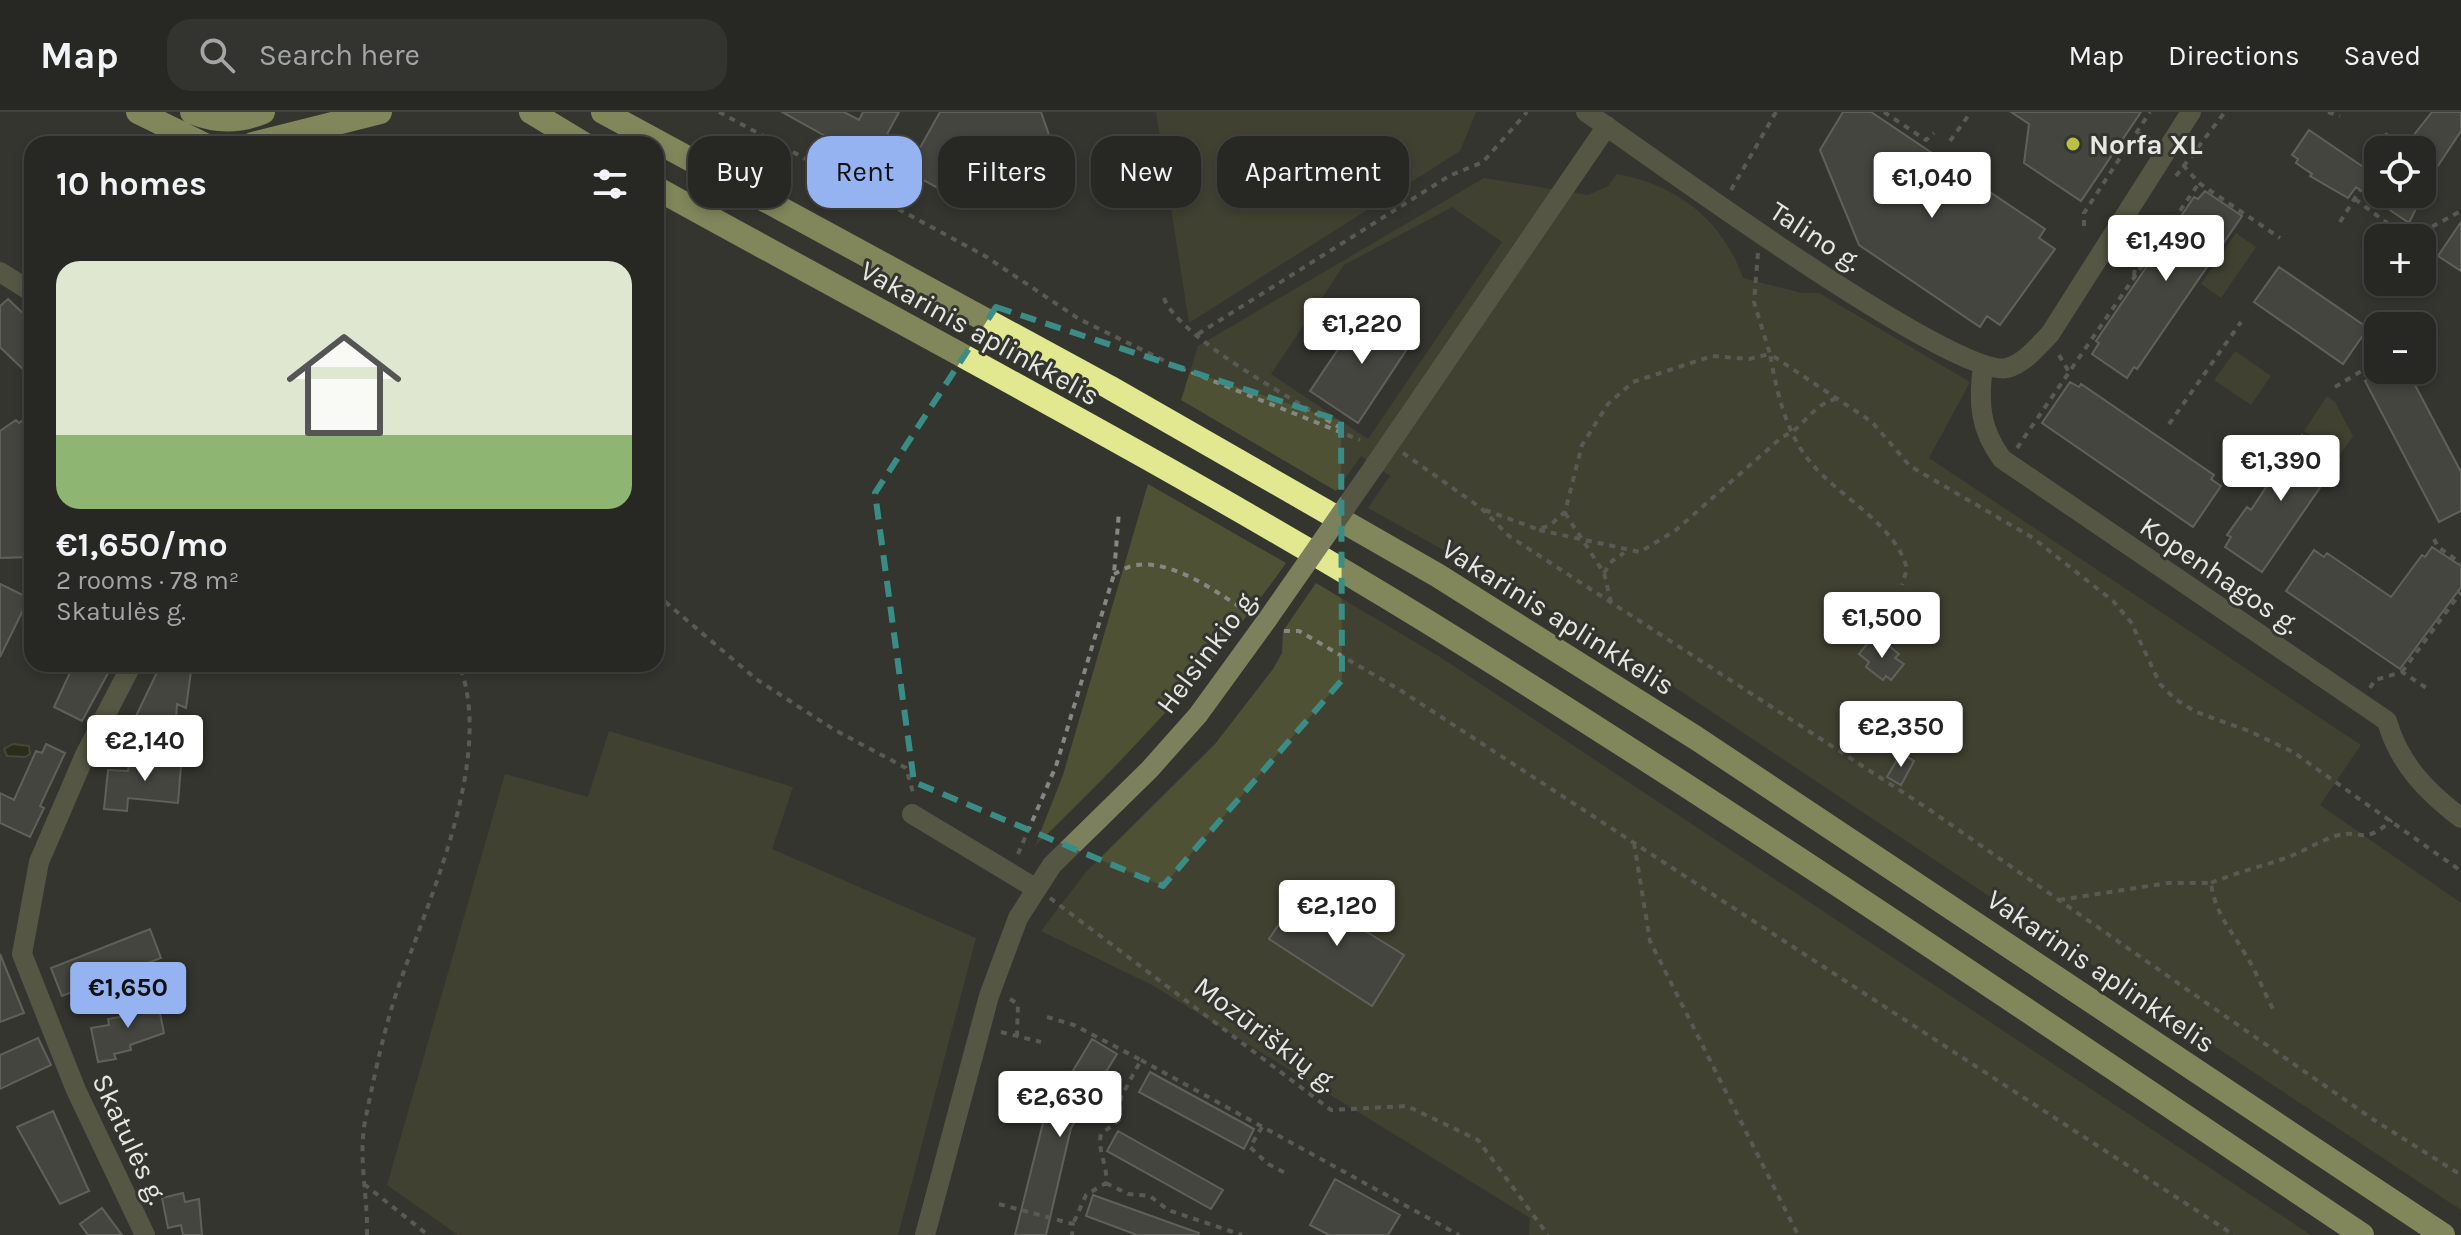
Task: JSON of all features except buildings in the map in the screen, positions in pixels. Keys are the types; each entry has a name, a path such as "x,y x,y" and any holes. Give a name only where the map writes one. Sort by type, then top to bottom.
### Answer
{"highway":[{"path":"138,112 187,136"},
{"path":"192,112 211,119 235,120 263,112"},
{"path":"285,136 380,112"},
{"path":"530,112 570,136"},
{"name":"Vakarinis aplinkkelis","path":"603,112 647,136"},
{"name":"Vakarinis aplinkkelis","path":"664,145 1109,387 1437,575 1696,738 2443,1235"},
{"name":"Vakarinis aplinkkelis","path":"664,192 1083,424 1422,619 1683,783 2362,1235"}],"street":[{"name":"Talino g.","path":"1586,112 1760,234 1952,353 1983,367"},
{"path":"1983,367 2006,368 2028,357 2050,334 2191,112"},
{"name":"Helsinkio g.","path":"925,1235 1000,961 1035,888 1071,844 1150,769 1198,715 1266,621 1373,455 1607,126"},
{"path":"0,272 24,287"},
{"name":"Kopenhagos g.","path":"1983,367 1980,415 1988,440 2007,463 2387,721 2392,738 2416,779 2461,818"},
{"name":"Skatulės g.","path":"128,672 85,755 39,862 22,954 76,1090 145,1235"},
{"path":"912,814 1035,888"}],"path":[{"path":"719,112 985,256 1079,319 1171,364 1360,440"},
{"path":"1198,334 1449,176 1483,162 1509,137 1527,112"},
{"path":"1720,207 1776,112"},
{"path":"1884,112 1926,140 1934,133"},
{"path":"1950,141 1971,112"},
{"path":"2084,226 2084,213 2150,112"},
{"path":"2328,112 2340,116"},
{"path":"2386,136 2389,128"},
{"path":"2137,132 2180,159 2199,183 2280,238"},
{"path":"2007,463 2199,183"},
{"path":"2340,222 2360,190"},
{"path":"2355,199 2390,224"},
{"path":"2436,224 2461,211"},
{"path":"2134,278 2140,226"},
{"path":"1760,234 1754,302 1770,354 1781,408 1816,469 1896,543 1907,569 1902,585"},
{"path":"1164,298 1179,322 1250,373 1360,440 1373,455"},
{"path":"2169,424 2241,322"},
{"path":"1537,529 1549,526 1565,512 1582,445 1608,404 1633,382 1712,356 1749,359 1770,354 1872,422 1910,466 2033,538 2113,601 2131,622 2160,684 2175,699 2196,712 2293,752 2461,871"},
{"path":"2059,355 2069,372"},
{"path":"2335,387 2364,369"},
{"path":"1481,508 1537,529 1640,552 1676,530 1782,437 1794,432 1815,407 1837,399"},
{"path":"1400,452 1481,508 1509,536 1930,810 2361,1111 2461,1175"},
{"path":"1011,871 1056,766 1114,574 1119,511"},
{"path":"1565,512 1577,536 1604,573 1611,602"},
{"path":"2434,539 2438,547 2461,563"},
{"path":"1604,573 1612,561 1627,551"},
{"path":"1114,574 1136,565 1162,567 1192,579 1287,633 1299,631 1400,690 1634,843 1670,870 1880,1001 1918,1029 2234,1235"},
{"path":"2360,703 2375,680 2402,672 2461,592"},
{"path":"664,601 756,679 833,729 906,768 914,797 912,814"},
{"path":"367,1235 368,1202 362,1182 361,1148 390,1016 433,897 459,800 469,719 460,672"},
{"path":"2402,672 2428,689"},
{"path":"2059,900 2168,883 2211,883 2254,865 2284,859 2337,836 2349,833 2358,838 2371,837 2392,820"},
{"path":"1634,843 1650,941 1798,1235"},
{"path":"2211,883 2213,900 2227,929 2248,958 2273,1009"},
{"name":"Mozūriškių g.","path":"1035,888 1331,1110 1407,1106 1478,1140 1548,1235"},
{"path":"1010,999 1018,1004 1017,1036"},
{"path":"1047,1017 1074,1025 1141,1060 1459,1235"},
{"path":"1001,1032 1041,1042"},
{"path":"1106,1183 1107,1167 1101,1153 1101,1134 1119,1120 1121,1097 1141,1060"},
{"path":"1262,1127 1250,1147 1268,1164 1289,1175"},
{"path":"362,1182 428,1235"},
{"path":"1072,1235 1073,1224 1086,1195 1106,1183"},
{"path":"1106,1183 1128,1194 1150,1196 1168,1210 1242,1235"},
{"path":"999,1204 1073,1224"}],"highlighted area":[{"path":"996,307 1341,421 1342,680 1163,886 914,782 875,493"}],"shaded area":[{"path":"1156,112 1476,112 1460,151 1409,183 1409,136 1217,136 1217,208 1370,208 1189,323 1171,208 1201,208 1201,136 1160,136"},
{"path":"1617,174 1660,187 1695,209 1710,223 1723,239 1743,278 1802,293 1819,293 1970,382 1929,458 2361,745 2320,805 2461,903 2461,1210 1667,682 1542,605 1368,508 1390,476 1361,456 1336,491 1181,400 1198,346 1484,178 1588,195 1608,186","holes":["1452,207 1502,242 1368,439 1271,374 1344,265"]},
{"path":"2236,233 2256,247 2221,298 2201,284"},
{"path":"2235,351 2271,376 2251,405 2214,380"},
{"path":"2327,396 2335,402 2353,436 2340,455 2304,431"},
{"path":"1148,484 1286,563 1229,639 1167,710 1035,846 1063,775"},
{"path":"1316,583 1440,657 2311,1235 1529,1235 1530,1218 1152,985 1041,931 1086,872 1215,744 1273,669 1282,653 1283,631"},
{"path":"609,731 793,787 772,849 976,938 898,1235 458,1235 387,1185 505,774 588,797"},
{"path":"13,744 29,746 30,754 25,757 7,756 4,749"}],"place":[{"name":"Norfa XL","path":"2073,144"}]}
